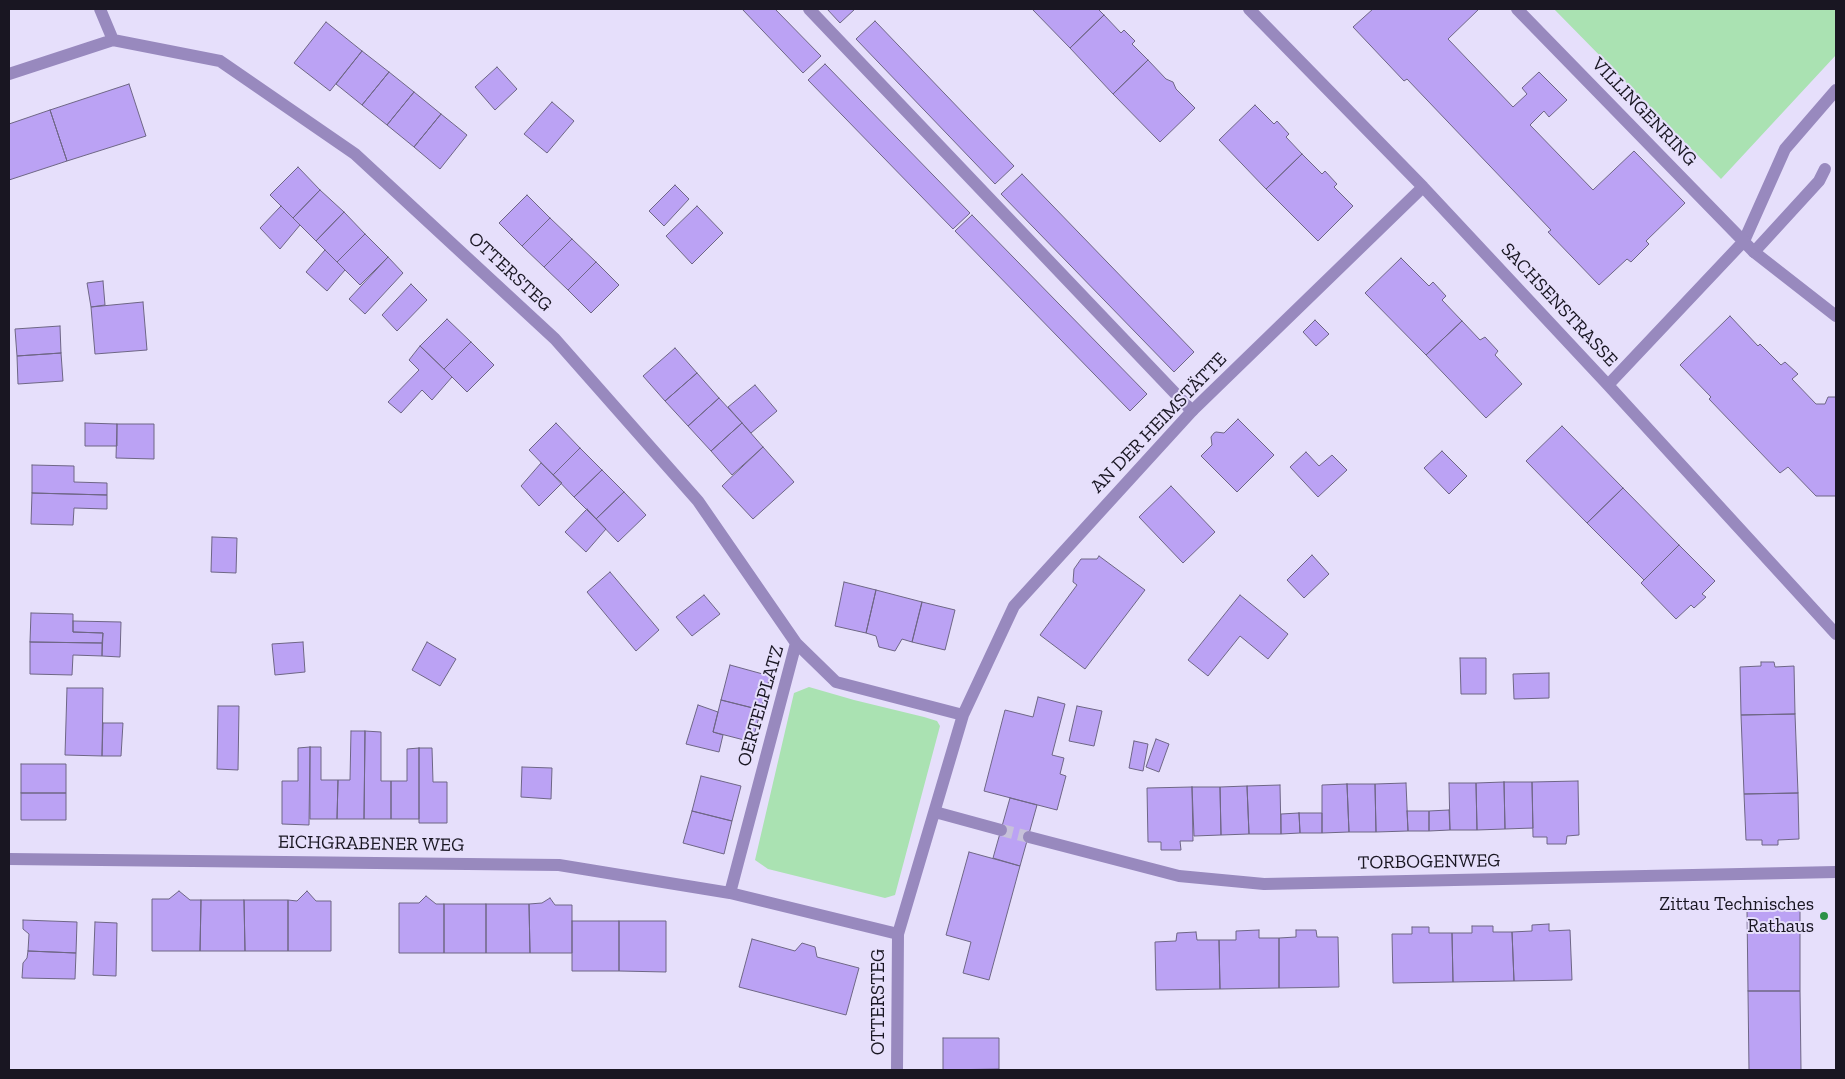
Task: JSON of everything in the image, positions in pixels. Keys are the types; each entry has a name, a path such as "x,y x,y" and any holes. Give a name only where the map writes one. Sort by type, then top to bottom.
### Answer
{"street":[{"path":"9,74 113,40 100,9"},
{"path":"809,9 1192,411"},
{"name":"SACHSENSTRASSE","path":"1249,9 1423,187 1608,385 1836,634"},
{"name":"VILLINGENRING","path":"1517,9 1754,252 1836,316"},
{"name":"OTTERSTEG","path":"113,40 220,61 355,154 555,339 698,501 796,643"},
{"path":"1608,385 1744,241 1785,149 1836,90"},
{"path":"1754,252 1818,181 1825,169"},
{"name":"AN DER HEIMSTÄTTE","path":"963,715 1014,606 1192,411 1423,187"},
{"name":"OERTELPLATZ","path":"730,893 796,643 836,682 963,715"},
{"path":"730,893 898,934 963,715"},
{"path":"935,812 1000,830"},
{"name":"TORBOGENWEG","path":"1028,837 1179,876 1264,884 1836,872"},
{"name":"EICHGRABENER WEG","path":"9,859 559,865 730,893"},
{"name":"OTTERSTEG","path":"897,1070 898,934"}],"green space":[{"path":"1554,9 1836,9 1836,55 1721,179"},
{"path":"809,687 924,717 937,721 940,726 895,895 885,898 768,869 755,860 794,693"}],"building":[{"path":"742,9 775,9 821,56 803,73"},
{"path":"827,9 855,9 840,23"},
{"path":"1032,9 1098,9 1104,15 1070,48"},
{"path":"1373,9 1479,9 1448,39 1513,107 1527,94 1522,88 1539,72 1567,100 1549,117 1544,111 1530,125 1593,190 1634,151 1685,203 1646,241 1649,244 1631,262 1627,259 1599,285 1548,232 1551,230 1407,79 1404,81 1353,27"},
{"path":"1104,15 1121,33 1124,30 1135,41 1132,44 1148,60 1113,94 1070,48"},
{"path":"875,21 1014,166 995,184 856,39"},
{"path":"326,22 362,51 330,91 294,63"},
{"path":"362,51 389,72 362,105 336,84"},
{"path":"1148,60 1166,79 1173,82 1176,89 1195,108 1160,142 1113,94"},
{"path":"825,64 970,213 953,229 808,80"},
{"path":"497,67 517,89 495,110 475,87"},
{"path":"389,72 414,92 387,125 362,105"},
{"path":"129,84 146,136 67,161 50,110"},
{"path":"414,92 441,114 414,147 387,125"},
{"path":"552,102 574,121 547,153 524,134"},
{"path":"1255,105 1274,124 1277,121 1289,134 1286,137 1302,154 1266,189 1219,140"},
{"path":"50,110 67,161 9,180 9,124"},
{"path":"441,114 467,135 440,169 414,147"},
{"path":"1302,154 1322,174 1325,171 1337,184 1334,187 1353,206 1318,241 1266,189"},
{"path":"298,167 320,190 293,218 270,195"},
{"path":"1022,174 1194,352 1174,372 1001,194"},
{"path":"675,185 689,199 664,226 649,211"},
{"path":"320,190 344,212 316,241 293,218"},
{"path":"527,195 550,218 522,246 499,223"},
{"path":"281,206 300,225 280,249 260,228"},
{"path":"697,206 723,233 692,264 666,236"},
{"path":"344,212 365,234 337,262 316,241"},
{"path":"972,215 1147,394 1130,411 955,231"},
{"path":"550,218 572,239 544,267 522,246"},
{"path":"365,234 388,257 360,285 337,262"},
{"path":"572,239 596,262 568,290 544,267"},
{"path":"325,250 345,270 327,291 306,272"},
{"path":"388,257 403,273 365,314 349,299"},
{"path":"1401,258 1429,286 1433,282 1446,296 1442,300 1462,321 1426,355 1365,293"},
{"path":"596,262 619,285 591,313 568,290"},
{"path":"103,281 105,305 91,307 87,283"},
{"path":"411,284 427,300 397,331 382,315"},
{"path":"143,302 147,350 95,354 91,307"},
{"path":"1730,316 1758,346 1760,344 1781,365 1785,362 1798,374 1792,379 1816,404 1825,404 1828,397 1836,397 1836,496 1816,496 1788,467 1780,473 1709,399 1711,397 1680,365"},
{"path":"447,319 471,342 444,369 420,346"},
{"path":"1315,320 1329,334 1316,346 1303,332"},
{"path":"1462,321 1480,340 1485,337 1498,351 1495,355 1522,384 1486,418 1426,355"},
{"path":"60,326 61,353 17,356 15,329"},
{"path":"471,342 494,365 467,392 444,369"},
{"path":"420,346 452,377 432,400 422,390 401,413 388,402 419,370 409,360"},
{"path":"675,348 697,373 665,401 643,376"},
{"path":"61,353 63,381 18,384 17,356"},
{"path":"697,373 719,398 688,426 665,401"},
{"path":"755,385 777,411 751,433 728,407"},
{"path":"719,398 742,423 711,451 688,426"},
{"path":"1238,419 1274,455 1237,492 1201,456 1212,445 1211,437 1214,433 1224,433"},
{"path":"85,423 117,424 117,446 85,446"},
{"path":"556,423 580,448 553,475 529,450"},
{"path":"742,423 763,447 732,475 711,451"},
{"path":"117,424 154,424 154,459 116,458"},
{"path":"1562,426 1623,488 1587,523 1526,461"},
{"path":"763,447 794,482 753,519 722,486"},
{"path":"580,448 602,470 574,497 553,475"},
{"path":"1442,451 1467,476 1449,494 1424,468"},
{"path":"1306,452 1319,466 1332,455 1347,470 1318,497 1290,467"},
{"path":"541,463 562,483 539,506 521,486"},
{"path":"32,465 74,466 74,482 107,483 107,495 32,493"},
{"path":"602,470 624,492 596,519 574,497"},
{"path":"1171,486 1215,532 1183,563 1139,517"},
{"path":"1623,488 1679,545 1644,580 1587,523"},
{"path":"624,492 646,515 618,542 596,519"},
{"path":"32,493 107,495 107,509 74,508 73,525 31,524"},
{"path":"587,509 606,529 586,552 565,532"},
{"path":"212,537 237,538 236,573 211,572"},
{"path":"1679,545 1715,581 1702,594 1706,597 1694,608 1691,605 1676,619 1641,583"},
{"path":"1312,555 1329,574 1304,598 1287,580"},
{"path":"1099,556 1145,590 1085,669 1040,635 1077,585 1073,582 1074,569 1081,559 1097,559"},
{"path":"610,572 659,630 636,651 587,592"},
{"path":"844,582 876,590 866,633 835,626"},
{"path":"876,590 922,602 912,642 902,639 895,651 879,647 876,636 866,633"},
{"path":"704,595 720,614 692,636 676,617"},
{"path":"1240,595 1288,634 1268,659 1240,636 1208,676 1188,660"},
{"path":"922,602 955,610 945,650 912,642"},
{"path":"31,613 73,614 73,632 103,633 102,643 30,642"},
{"path":"73,621 121,622 120,657 102,656 103,633 73,632"},
{"path":"30,642 102,643 102,656 73,655 72,675 30,674"},
{"path":"303,642 305,672 275,675 272,644"},
{"path":"427,642 456,659 440,686 412,670"},
{"path":"1460,658 1486,658 1486,694 1461,694"},
{"path":"1761,662 1774,662 1775,667 1794,666 1795,714 1741,715 1740,667 1761,666"},
{"path":"730,665 770,676 761,710 721,700"},
{"path":"1549,673 1549,698 1514,699 1513,674"},
{"path":"67,688 103,688 102,756 65,755"},
{"path":"1038,697 1065,704 1052,755 1064,758 1060,774 1066,776 1057,810 984,791 1005,710 1033,717"},
{"path":"721,700 761,710 752,742 713,732"},
{"path":"698,705 718,712 713,732 723,735 719,752 686,744"},
{"path":"218,706 239,706 238,770 217,769"},
{"path":"1077,706 1102,711 1094,746 1069,741"},
{"path":"1795,714 1798,793 1744,794 1741,715"},
{"path":"103,723 123,723 121,756 102,756"},
{"path":"351,731 365,731 364,819 337,819 338,780 350,780"},
{"path":"365,731 381,732 381,781 391,781 391,819 364,819"},
{"path":"1156,739 1169,744 1159,772 1146,767"},
{"path":"1134,741 1148,744 1143,771 1129,768"},
{"path":"310,747 309,825 282,824 282,781 298,781 298,748"},
{"path":"310,747 321,747 321,780 338,780 337,819 310,819"},
{"path":"419,748 432,748 433,782 447,782 447,823 419,823"},
{"path":"419,748 419,819 391,819 391,781 407,781 407,749"},
{"path":"21,764 66,764 66,793 21,793"},
{"path":"522,767 552,768 551,799 521,797"},
{"path":"701,776 741,786 732,821 692,811"},
{"path":"1578,781 1579,835 1567,836 1566,844 1547,844 1547,837 1533,837 1532,782"},
{"path":"1504,782 1505,829 1477,830 1476,783"},
{"path":"1504,782 1532,782 1533,828 1505,829"},
{"path":"1406,783 1408,831 1376,832 1375,784"},
{"path":"1449,783 1476,783 1477,830 1450,830"},
{"path":"1347,784 1349,832 1322,833 1322,785"},
{"path":"1347,784 1375,784 1376,832 1349,832"},
{"path":"1280,785 1281,834 1249,834 1247,786"},
{"path":"1247,786 1249,834 1221,835 1220,787"},
{"path":"1192,787 1193,841 1180,841 1181,850 1161,850 1161,842 1148,842 1147,788"},
{"path":"1192,787 1220,787 1221,835 1194,836"},
{"path":"21,793 66,793 66,820 21,820"},
{"path":"1798,793 1799,839 1778,840 1778,845 1762,845 1762,840 1746,840 1744,794"},
{"path":"1010,798 1037,805 1020,866 993,858"},
{"path":"1449,810 1450,830 1429,831 1429,811"},
{"path":"692,811 732,821 724,854 683,843"},
{"path":"1407,811 1429,811 1429,831 1408,831"},
{"path":"1299,813 1300,833 1281,834 1281,814"},
{"path":"1299,813 1322,813 1322,833 1300,833"},
{"path":"969,852 1020,866 989,980 963,973 971,942 946,935"},
{"path":"179,891 190,900 201,900 200,951 152,951 152,899 169,899"},
{"path":"307,891 316,901 331,901 331,951 288,951 288,900 297,901"},
{"path":"426,896 436,904 444,904 444,953 399,953 399,903 419,903"},
{"path":"550,898 555,905 572,905 572,953 530,953 529,904 542,903"},
{"path":"201,900 244,900 245,951 200,951"},
{"path":"244,900 288,900 288,951 245,951"},
{"path":"1774,901 1779,905 1780,911 1800,910 1800,991 1748,991 1747,910 1765,910 1768,903"},
{"path":"444,904 486,904 486,953 444,953"},
{"path":"486,904 529,904 530,953 486,953"},
{"path":"23,920 77,922 76,953 28,951 29,934 23,929"},
{"path":"572,921 619,921 619,971 572,971"},
{"path":"619,921 666,921 666,972 619,971"},
{"path":"95,922 117,923 116,976 93,975"},
{"path":"1549,924 1549,931 1570,930 1572,980 1514,981 1512,932 1532,931 1532,925"},
{"path":"1472,926 1493,926 1493,932 1512,932 1514,981 1453,982 1452,933 1472,933"},
{"path":"1412,927 1429,927 1429,933 1452,933 1453,982 1393,983 1392,934 1412,934"},
{"path":"1259,930 1259,938 1279,938 1279,988 1220,989 1219,940 1236,940 1236,931"},
{"path":"1296,930 1316,930 1317,937 1338,937 1339,987 1279,988 1279,938 1296,937"},
{"path":"1196,932 1197,940 1219,940 1220,989 1156,990 1155,942 1176,941 1177,933"},
{"path":"752,939 795,951 802,943 815,947 817,957 859,968 846,1015 739,987"},
{"path":"28,951 76,953 75,979 22,978 23,963 27,958"},
{"path":"1748,991 1800,991 1801,1070 1749,1070"},
{"path":"943,1038 999,1038 999,1069 943,1070"}],"tunnel":[{"path":"1001,830 1029,837"}],"place":[{"name":"Zittau Technisches Rathaus","path":"1824,916"}]}
